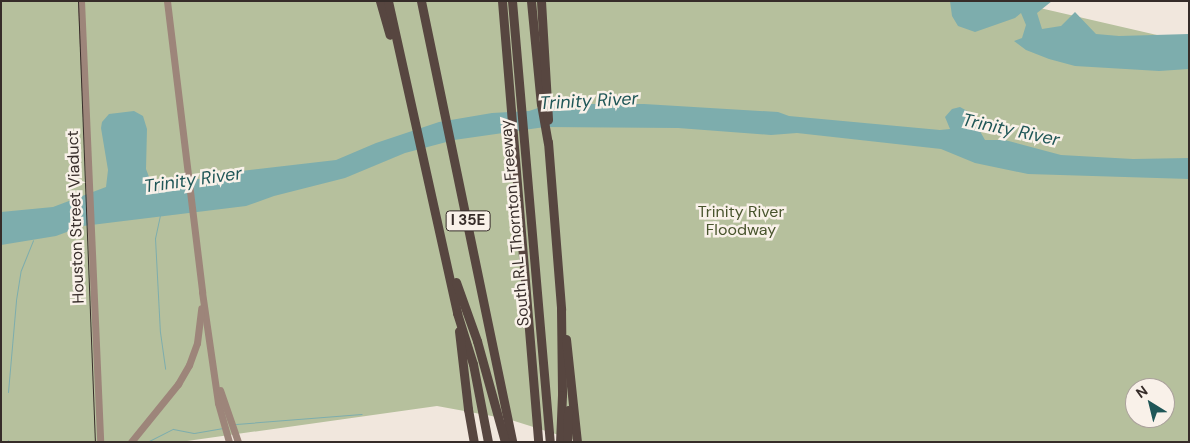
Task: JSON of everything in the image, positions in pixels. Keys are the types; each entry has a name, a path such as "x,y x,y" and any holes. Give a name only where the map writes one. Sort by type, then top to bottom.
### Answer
{"highway":[{"path":"380,1 400,62"},
{"path":"388,1 457,313 471,357 488,442"},
{"name":"I 35E","path":"422,1 512,442"},
{"path":"502,1 538,442"},
{"name":"South R L Thornton Freeway","path":"512,1 550,442"},
{"path":"531,1 541,104 548,142"},
{"path":"535,1 536,54"},
{"path":"541,1 548,100 548,142 561,309 562,395 560,442"},
{"path":"427,178 440,214 457,287 480,350 505,442"},
{"path":"561,309 567,344 577,442"},
{"path":"457,313 461,356 474,439"},
{"path":"567,344 567,442"}],"main road":[{"name":"Houston Street Viaduct","path":"81,1 99,442"},
{"path":"167,1 202,292 218,403 229,442"},
{"path":"131,442 178,384 193,357 201,323 202,292"},
{"path":"212,361 225,410 238,442"},
{"path":"136,442 151,418"}],"green space":[{"name":"Trinity River Floodway","path":"1,1 1010,1 1170,38 1189,34 1189,442 581,442 508,419 437,406 180,442 1,442"}],"water":[{"path":"950,1 1052,1 1037,13 1042,29 1061,26 1075,12 1096,34 1119,36 1189,34 1189,69 1159,71 1075,66 1049,59 1026,50 1014,41 1022,38 1026,25 1021,13 1015,18 975,32 958,26 952,16"},
{"name":"Trinity River","path":"583,104 644,104 778,112 789,116 940,130 950,129 945,117 952,109 960,107 969,112 985,140 1005,140 1061,155 1133,159 1189,158 1189,179 1028,174 975,163 941,149 797,133 771,135 678,128 545,127 454,140 405,153 345,178 274,196 246,206 83,226 56,236 1,245 1,212 53,207 106,187 108,170 101,128 102,122 109,114 134,111 143,116 147,129 146,169 151,182 214,178 233,172 336,160 376,143 439,122 492,113 529,111 541,107"}],"waterway":[{"path":"160,215 155,238 160,332 165,369"},
{"path":"8,392 16,300 21,270 33,240"},
{"path":"236,424 362,414"},
{"path":"147,442 173,429 194,433 222,428"},
{"path":"139,441 144,442"}],"tram line":[{"path":"78,1 95,442"}]}
